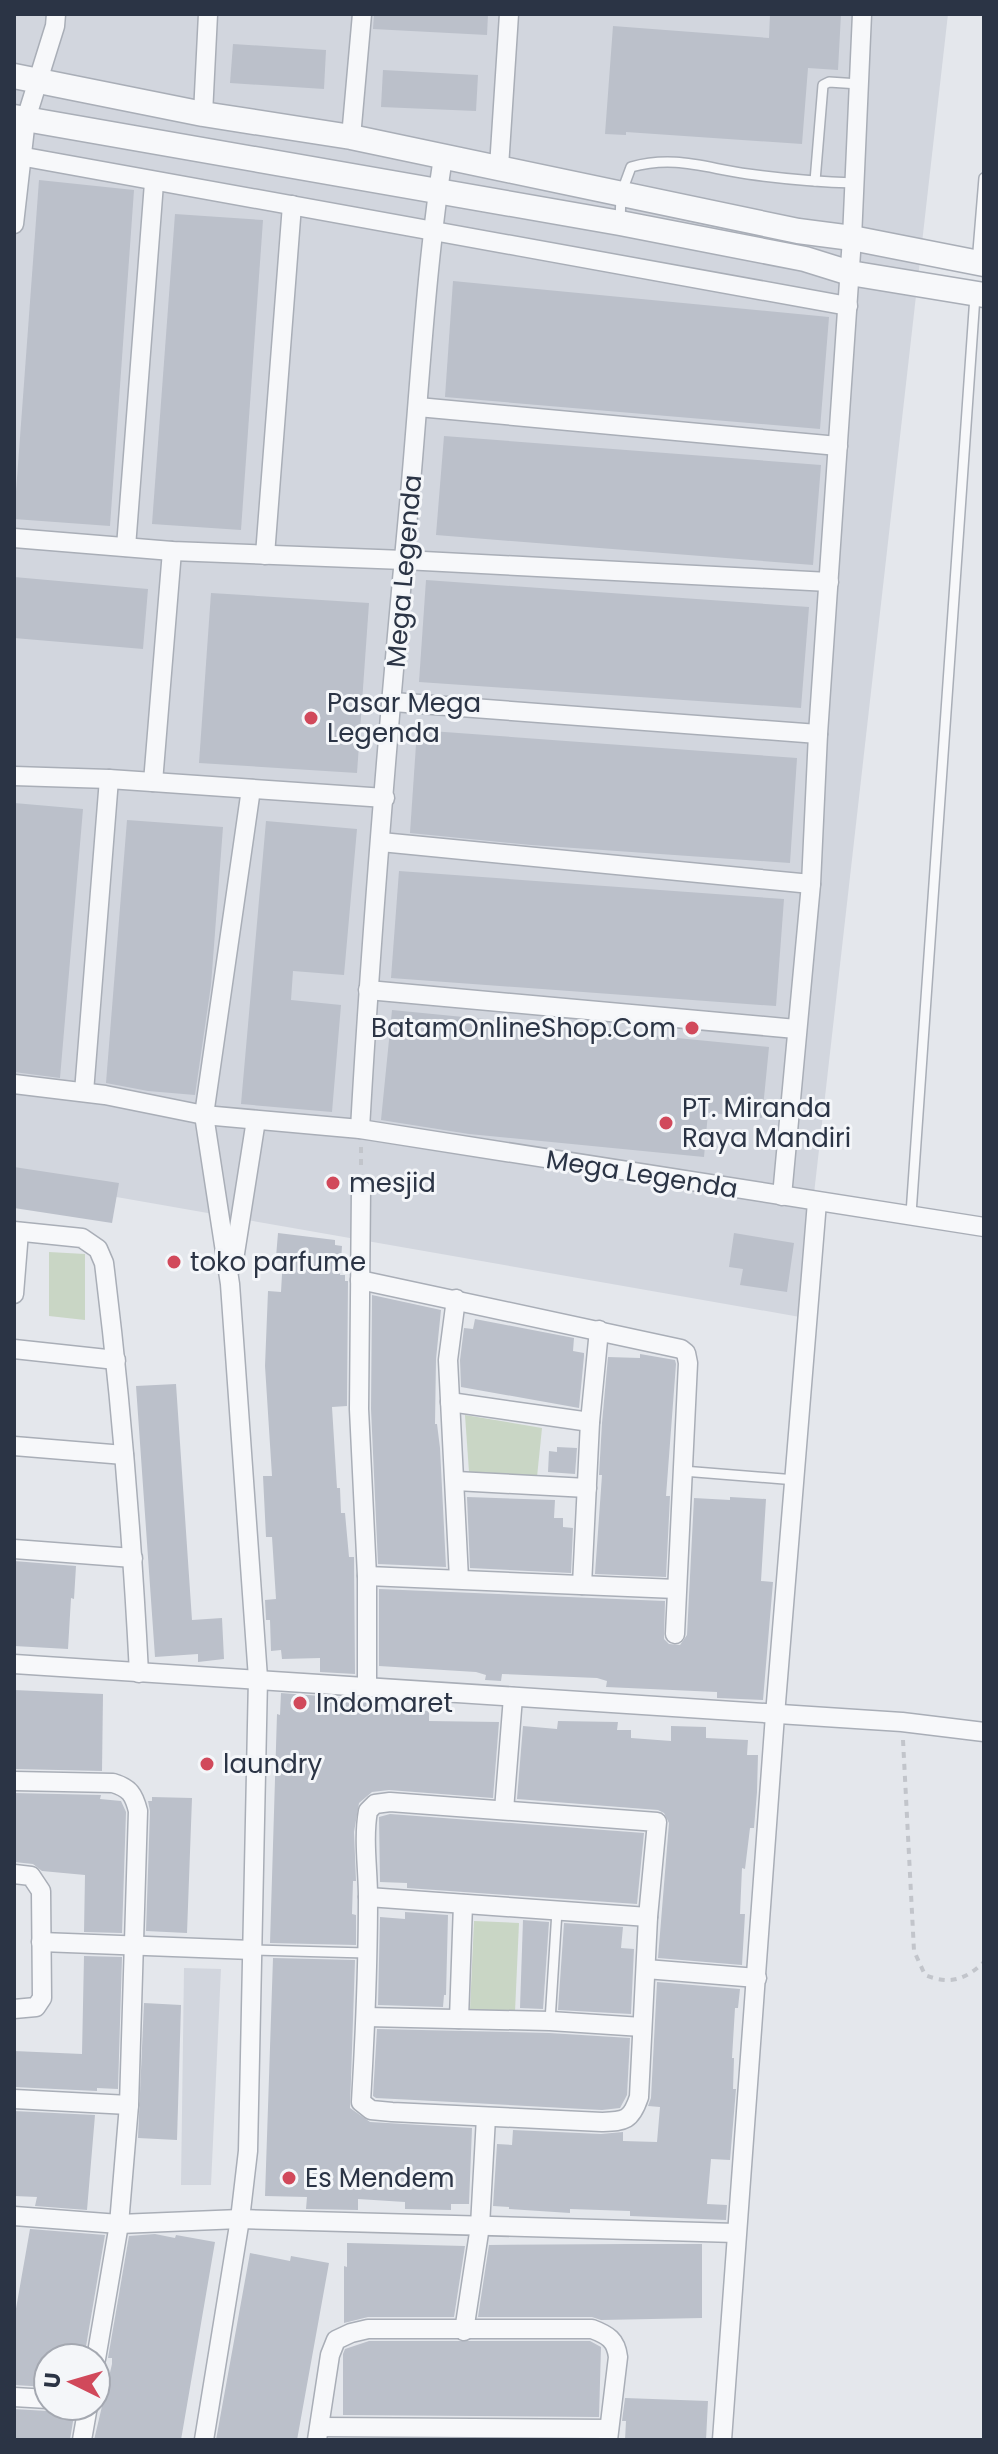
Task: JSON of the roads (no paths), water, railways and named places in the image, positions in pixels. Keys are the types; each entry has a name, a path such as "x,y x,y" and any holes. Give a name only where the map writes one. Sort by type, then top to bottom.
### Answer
{"street":[{"path":"14,224 20,118 39,80 56,14"},
{"path":"203,114 208,14"},
{"path":"351,137 362,14"},
{"path":"499,167 509,14"},
{"path":"782,1196 811,884 818,734 850,273 862,14"},
{"path":"14,76 203,114 351,137 798,231 852,238 981,263 980,294 850,273 805,259 620,223 20,118"},
{"path":"18,156 848,306"},
{"name":"Mega Legenda","path":"360,1129 368,990 404,560 433,233 443,157"},
{"path":"126,547 154,183"},
{"path":"265,555 292,205"},
{"path":"418,407 838,446"},
{"path":"14,538 172,551 829,582"},
{"path":"153,782 172,551"},
{"path":"393,702 818,734"},
{"path":"14,776 109,779 385,798"},
{"path":"84,1092 109,779"},
{"path":"204,2440 248,2151 258,1678 230,1284 204,1115 251,789"},
{"path":"381,842 811,884"},
{"path":"368,990 796,1029"},
{"name":"Mega Legenda","path":"14,1084 84,1092 204,1115 360,1129 984,1227"},
{"path":"230,1284 256,1120"},
{"path":"361,1189 359,1409 367,1576 367,1685"},
{"path":"722,2440 775,1715 817,1202"},
{"path":"14,1294 16,1231 82,1238 98,1249 104,1263 116,1360 133,1558 139,1673"},
{"path":"360,1280 599,1330 681,1349 686,1353 675,1634"},
{"path":"456,1299 448,1360 459,1579"},
{"path":"582,1585 590,1422 599,1330"},
{"path":"14,1349 116,1360"},
{"path":"450,1402 590,1422"},
{"path":"14,1446 124,1455"},
{"path":"456,1481 587,1488"},
{"path":"14,1549 133,1558"},
{"path":"367,1576 676,1589"},
{"path":"14,1664 902,1722 984,1732"},
{"path":"504,1810 513,1697"},
{"path":"14,1781 113,1783 126,1787 135,1796 138,1811 129,2105 119,2224 99,2342"},
{"path":"390,1802 504,1810 657,1822 648,1917 639,2097 634,2112 623,2121 371,2110 361,2102 366,2017 368,1897 365,1824 368,1811 375,1804 390,1802"},
{"path":"14,1874 31,1876 41,1891 42,1998 36,2007 14,2009"},
{"path":"368,1897 648,1917"},
{"path":"459,2019 463,1904"},
{"path":"41,1942 252,1950"},
{"path":"646,1969 757,1978"},
{"path":"366,2017 550,2021 642,2027"},
{"path":"14,2099 129,2105"},
{"path":"464,2331 480,2226 486,2117"},
{"path":"14,2216 119,2224 240,2219 736,2233"},
{"path":"368,2329 592,2329 606,2334 616,2344 618,2357 608,2434 318,2434 330,2355 336,2340 351,2333 368,2329"}],"lane":[{"path":"815,181 823,85 829,82 860,84"},
{"path":"620,223 621,194 631,167 651,162 684,161 746,174 855,183"},
{"path":"981,263 984,178"},
{"path":"911,1214 980,294"},
{"path":"683,1471 796,1480"},
{"path":"550,2021 557,1911"},
{"path":"252,1950 366,1953"}],"place":[{"name":"Pasar Mega Legenda","path":"311,718"},
{"name":"BatamOnlineShop.Com","path":"692,1028"},
{"name":"PT. Miranda Raya Mandiri","path":"666,1123"},
{"name":"mesjid","path":"333,1183"},
{"name":"toko parfume","path":"174,1262"},
{"name":"Indomaret","path":"300,1703"},
{"name":"laundry","path":"207,1764"},
{"name":"Es Mendem","path":"289,2178"}]}
